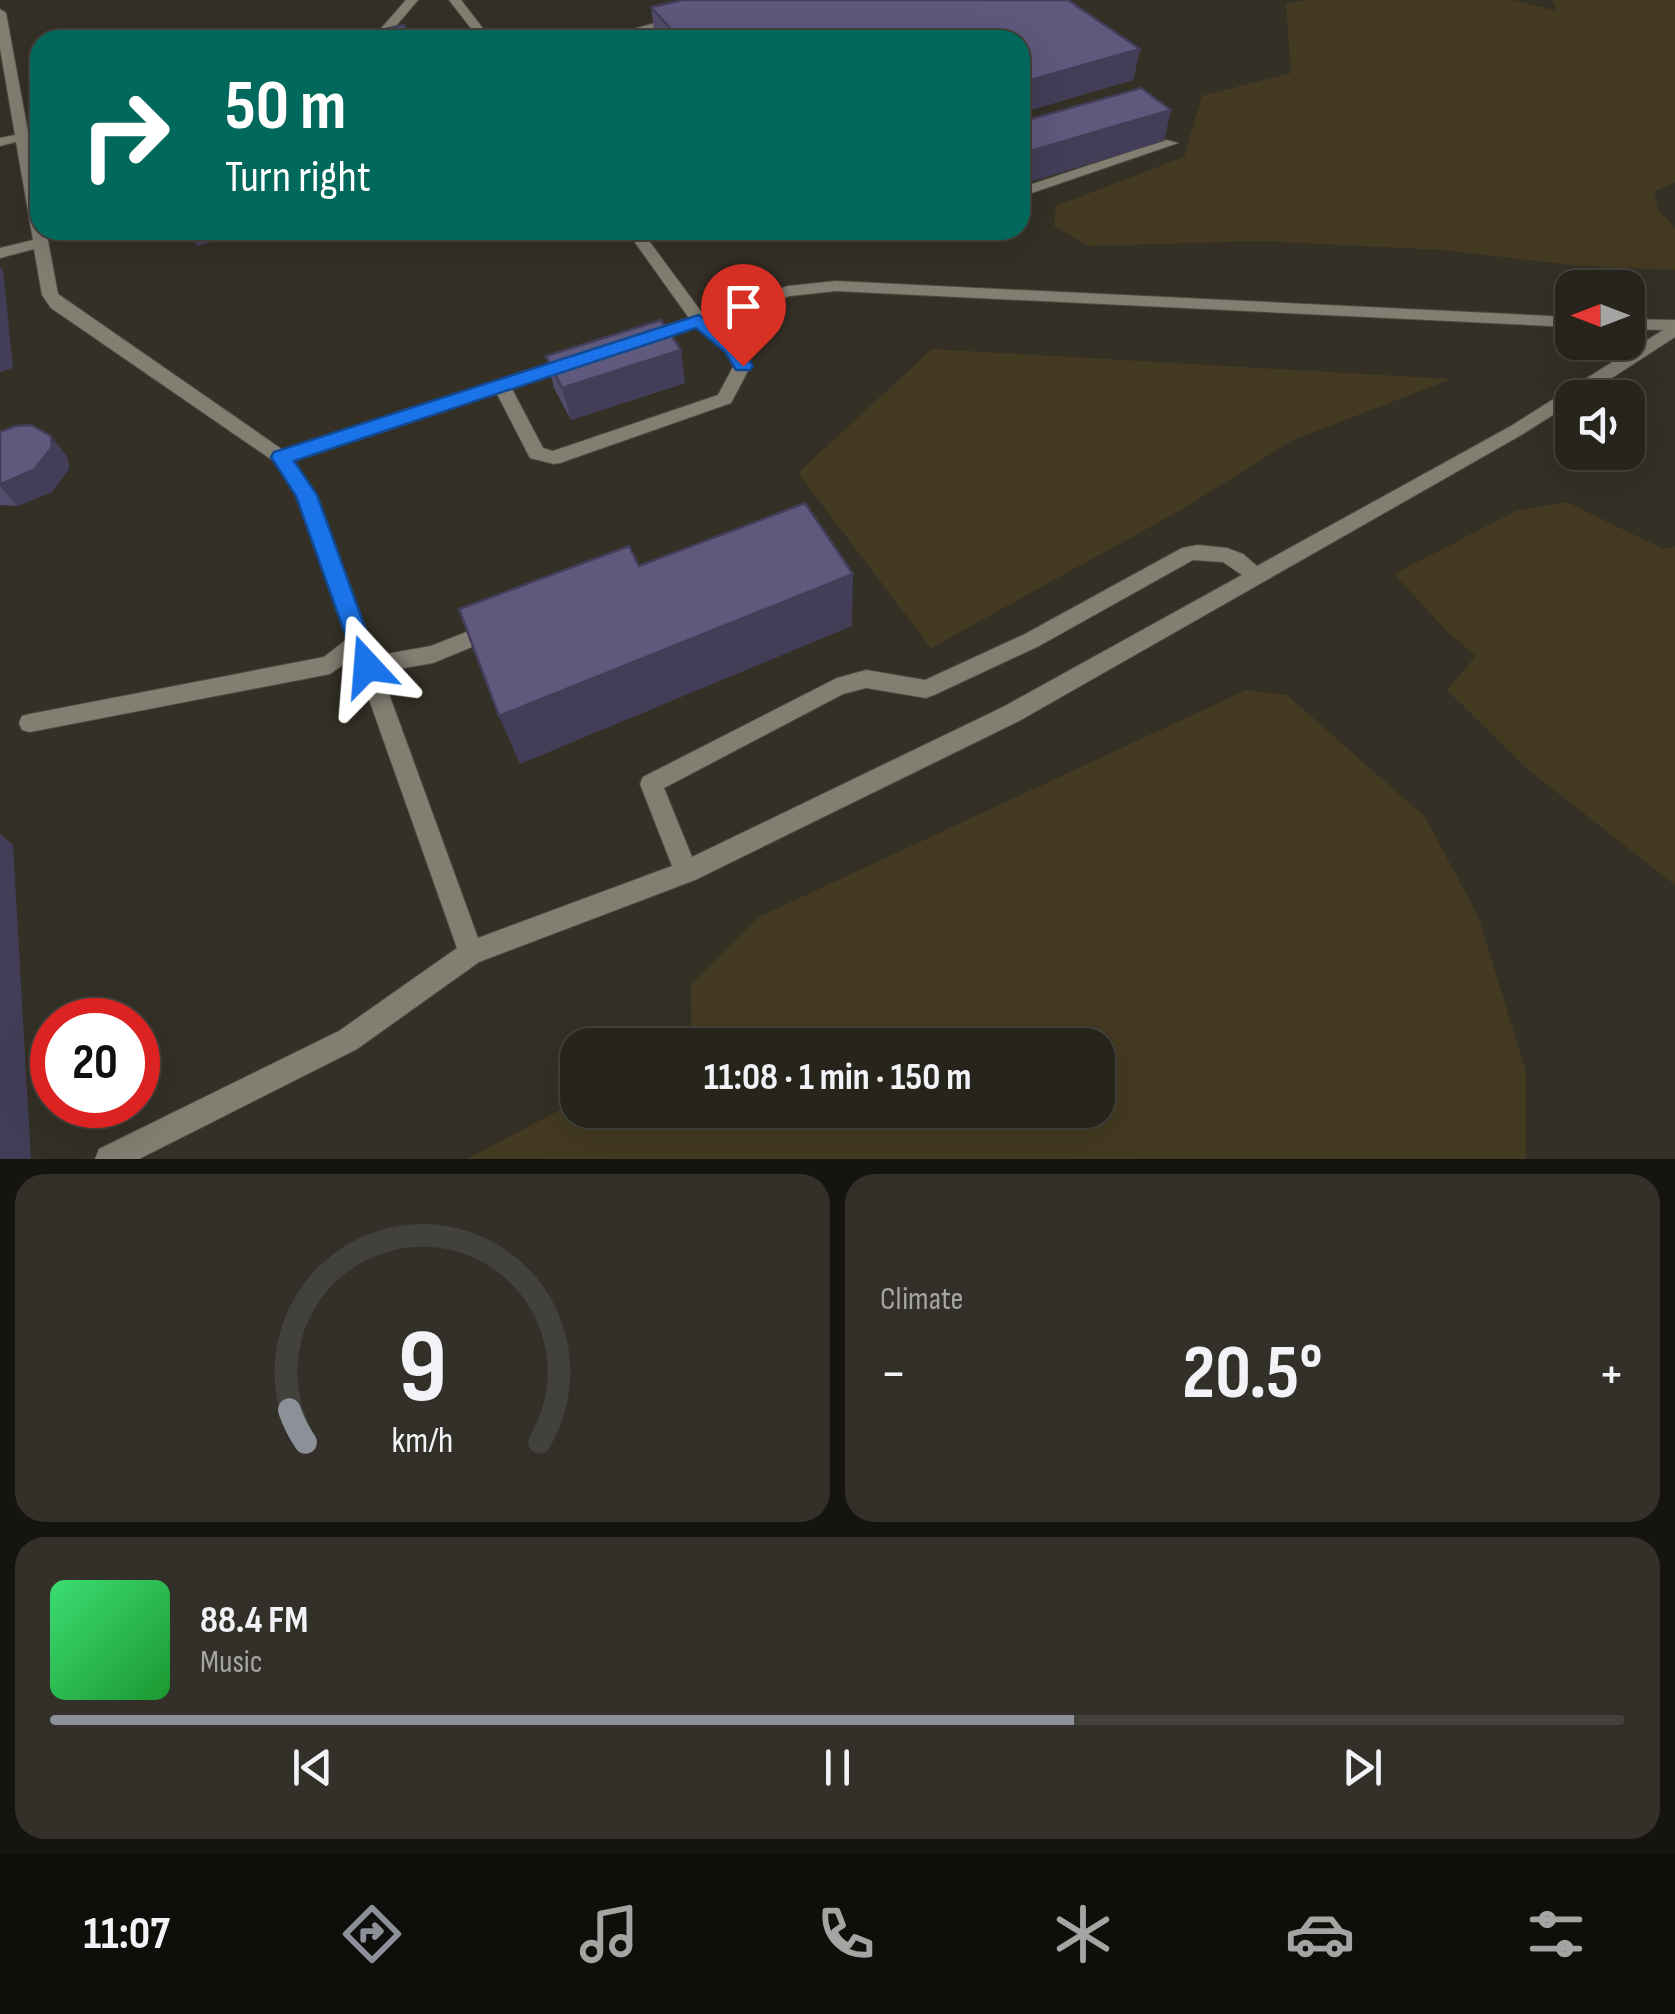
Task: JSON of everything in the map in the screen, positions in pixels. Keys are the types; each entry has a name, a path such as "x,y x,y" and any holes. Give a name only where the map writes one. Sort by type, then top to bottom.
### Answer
{"lane":[{"path":"386,30 412,0"},
{"path":"455,0 478,30"},
{"path":"0,13 30,127"},
{"path":"641,30 690,18"},
{"path":"0,142 30,135"},
{"path":"1030,190 1171,143"},
{"path":"502,387 536,454 554,458 725,399 743,366 731,348 699,320 640,240"},
{"path":"0,252 42,242 50,295 57,304 281,457 306,495 471,952"},
{"path":"628,344 788,292 836,286 1555,321"},
{"path":"1645,325 1675,328"},
{"path":"109,1159 348,1040 471,952 686,872 1011,714 1517,430 1675,328"},
{"path":"281,457 592,357"},
{"path":"686,872 652,784 837,686 866,680 926,688 954,678 1032,640 1189,553 1208,550 1227,556 1250,570 1255,579"},
{"path":"367,666 433,654 523,618"},
{"path":"30,723 330,665 359,640"}],"shaded area":[{"path":"1309,0 1513,0 1557,11 1552,0 1675,0 1675,182 1654,192 1658,210 1675,228 1675,270 1579,266 1444,250 1260,241 1089,246 1054,226 1056,206 1184,157 1202,96 1291,73 1286,4"},
{"path":"932,349 1451,379 1291,441 1179,511 931,648 798,473"},
{"path":"1567,502 1663,549 1675,547 1675,885 1526,768 1447,690 1476,656 1394,574 1516,511"},
{"path":"1246,690 1287,695 1425,817 1478,916 1526,1072 1526,1159 467,1159 560,1110 560,1128 1115,1128 1115,1028 691,1028 691,985 759,917"}],"building":[{"path":"683,0 1068,0 1140,49 1030,80 1030,30 672,30 651,7"},
{"path":"404,25 407,30 382,30"},
{"path":"1141,88 1171,110 1030,151 1030,119"},
{"path":"661,320 681,350 562,388 546,356"},
{"path":"31,425 51,436 52,447 34,470 0,484 0,432"},
{"path":"805,503 853,574 499,716 459,609 629,546 639,566"}],"route":[{"path":"367,666 306,495 281,457 699,320 731,348 743,366"}]}
